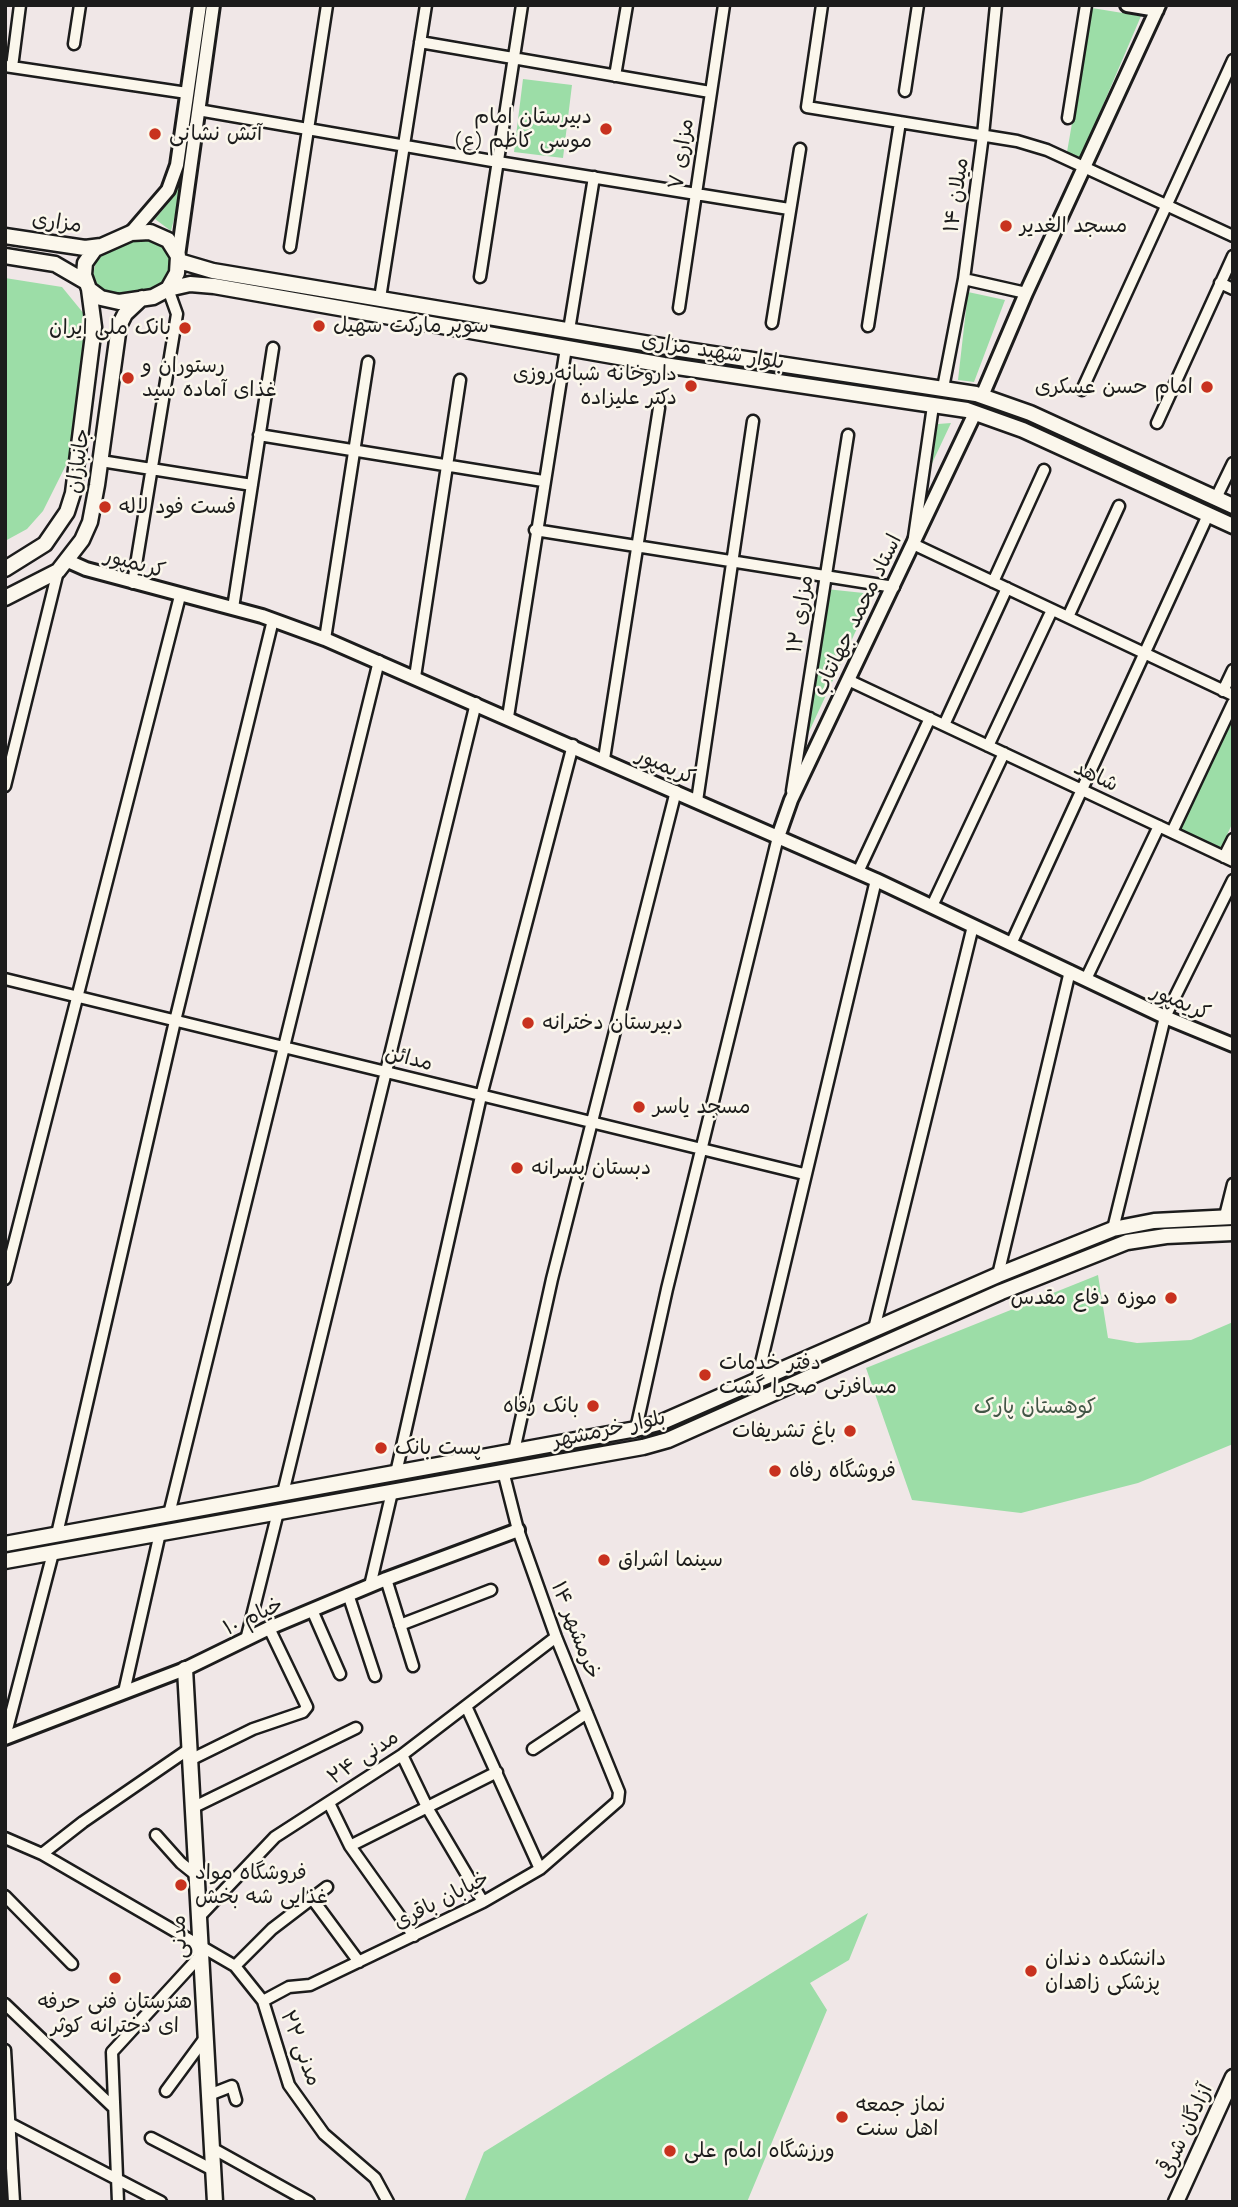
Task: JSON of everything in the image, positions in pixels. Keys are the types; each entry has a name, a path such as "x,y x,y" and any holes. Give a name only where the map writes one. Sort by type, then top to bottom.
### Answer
{"main road":[{"path":"5,256 54,264 108,301 142,298 168,289 177,273 178,259 168,240 159,235 131,233 95,249 85,263 88,286"},
{"name":"مزاری","path":"5,236 85,248 103,245"},
{"name":"بلوار شهید مزاری","path":"178,259 213,271 982,396 1030,413 1233,506"},
{"name":"بلوار شهید مزاری","path":"168,289 190,285 214,286 566,348 975,412 1023,430 1233,526"},
{"name":"جانبازان","path":"5,569 46,544 67,512 73,493 94,327 88,286"},
{"name":"جانبازان","path":"63,566 90,522 119,326 125,314 142,298"},
{"path":"566,348 569,330"},
{"path":"1119,473 1126,457"},
{"path":"5,598 63,566"},
{"name":"بلوار خرمشهر","path":"5,1544 636,1429 662,1422 998,1275 1113,1229 1154,1221 1229,1217"},
{"name":"بلوار خرمشهر","path":"5,1561 620,1452 668,1440 948,1316 1127,1242 1166,1236 1233,1233"},
{"path":"941,1300 948,1316"},
{"path":"216,1524 217,1505"},
{"name":"مدنی","path":"185,1669 215,2202"},
{"name":"آزادگان شرقی","path":"1176,2202 1233,2077"}],"street":[{"path":"20,5 9,66 187,93"},
{"path":"74,44 80,5"},
{"path":"178,259 191,109 187,93 200,5"},
{"path":"131,233 168,190 177,165 213,5"},
{"path":"290,247 327,5"},
{"path":"380,298 426,5"},
{"path":"480,277 522,5"},
{"path":"615,76 627,5"},
{"name":"مزاری ۷","path":"679,308 724,5"},
{"path":"822,5 807,107 984,135 1037,147 1233,236"},
{"path":"905,91 918,5"},
{"name":"میلان ۱۴","path":"943,388 964,279 984,135 996,5"},
{"path":"1068,118 1086,5"},
{"path":"982,396 1026,293 1158,8 1127,5"},
{"path":"421,42 710,92"},
{"path":"1082,390 1233,60"},
{"path":"191,109 789,209"},
{"path":"868,326 900,122"},
{"path":"772,323 800,149"},
{"path":"569,330 594,177"},
{"path":"1157,423 1233,256"},
{"path":"964,279 1026,293"},
{"path":"1220,283 1233,289"},
{"path":"133,583 177,314 168,289"},
{"path":"233,608 273,348"},
{"path":"508,717 535,530 566,348"},
{"path":"326,639 368,362"},
{"path":"415,677 460,380"},
{"path":"933,406 913,544 1228,693 1233,670"},
{"path":"604,759 659,408"},
{"name":"استاد محمد جهانتاب","path":"778,837 791,800 975,412"},
{"path":"697,801 753,421"},
{"path":"260,435 543,481"},
{"name":"مزاری ۱۲","path":"791,800 848,435"},
{"path":"101,461 252,485"},
{"path":"1216,498 1233,463"},
{"path":"993,582 1044,470"},
{"path":"1068,617 1119,506"},
{"path":"1011,944 1208,515"},
{"path":"535,530 894,587"},
{"path":"6,782 63,566"},
{"name":"کریمپور","path":"63,566 86,569 233,608 326,639 876,880 1166,1017 1233,1045"},
{"path":"944,725 1007,588"},
{"path":"5,1279 180,596"},
{"path":"988,746 1052,610"},
{"path":"57,1534 175,1020 273,620"},
{"path":"169,1514 379,661"},
{"name":"شاهد","path":"848,680 1228,859"},
{"path":"283,1493 476,703"},
{"path":"1172,832 1233,703"},
{"path":"858,872 930,719"},
{"path":"396,1473 481,1096 573,745"},
{"path":"932,906 1004,753"},
{"path":"514,1451 552,1279 676,791"},
{"path":"1086,979 1159,826"},
{"path":"636,1429 667,1289 778,837"},
{"path":"1228,859 1233,839"},
{"path":"757,1380 876,880"},
{"path":"1113,1229 1166,1017 1233,880"},
{"path":"874,1329 973,926"},
{"path":"998,1275 1070,971"},
{"name":"مدائن","path":"5,979 804,1174"},
{"path":"1229,1217 1233,1184"},
{"name":"خرمشهر ۱۴","path":"503,1471 518,1530 556,1637 619,1792 618,1801"},
{"path":"370,1586 392,1492"},
{"path":"246,1640 278,1513"},
{"name":"خیام ۱۰","path":"5,1738 185,1669 348,1594 518,1530"},
{"path":"124,1692 160,1533"},
{"path":"5,1738 53,1553"},
{"path":"386,1579 414,1666"},
{"path":"400,1625 491,1590"},
{"path":"348,1594 375,1676"},
{"path":"312,1610 340,1674"},
{"path":"42,1854 83,1822 189,1755 303,1712 307,1707 270,1628"},
{"name":"مدنی ۲۴","path":"199,1917 275,1837 402,1755 556,1637"},
{"path":"466,1706 540,1869"},
{"path":"533,1749 587,1713"},
{"path":"192,1808 356,1728"},
{"path":"402,1755 428,1809 483,1902"},
{"path":"350,1846 497,1772"},
{"name":"خیابان باقری","path":"263,2001 289,1987 310,1985 483,1902 540,1869 618,1801"},
{"path":"328,1803 350,1846 414,1936"},
{"path":"156,1835 181,1863 196,1875"},
{"name":"مدنی ۲۲","path":"5,1838 42,1854 200,1949 235,1966 263,2001 289,2085 324,2134 376,2178 388,2202"},
{"path":"235,1966 311,1897 327,1886"},
{"path":"5,1896 72,1964"},
{"path":"311,1897 359,1962"},
{"path":"118,2202 112,2052 200,1949"},
{"path":"5,2004 113,2107"},
{"path":"166,2091 205,2038"},
{"path":"5,2050 14,2202"},
{"path":"209,2095 232,2086 236,2100"},
{"path":"8,2123 161,2202"},
{"path":"151,2138 213,2169"},
{"path":"212,2148 309,2202"}],"green space":[{"path":"1092,8 1141,16 1080,159 1067,152"},
{"path":"523,79 572,85 563,158 514,152"},
{"path":"186,158 184,179 171,231 155,219 169,202"},
{"path":"143,237 159,242 168,252 170,268 165,280 155,287 120,295 100,290 93,275 96,261 105,252"},
{"path":"5,278 62,287 89,320 70,457 43,511 27,529 5,541"},
{"path":"968,292 1005,300 974,382 958,380"},
{"path":"951,423 927,474 938,424"},
{"path":"826,589 873,594 807,736"},
{"path":"1233,717 1233,822 1220,850 1178,830"},
{"name":"کوهستان پارک","path":"1098,1275 1108,1338 1137,1343 1191,1340 1233,1322 1233,1444 1138,1483 1021,1513 912,1500 866,1368"},
{"path":"868,1913 849,1960 810,1983 827,2010 747,2202 464,2202 484,2152"}],"place":[{"name":"دبیرستان امام موسی کاظم (ع)","path":"606,129"},
{"name":"آتش نشانی","path":"155,134"},
{"name":"مسجد الغدیر","path":"1006,226"},
{"name":"سوپر مارکت سهیل","path":"319,326"},
{"name":"بانک ملی ایران","path":"185,328"},
{"name":"رستوران و غذای آماده سید","path":"128,378"},
{"name":"داروخانه شبانه‌روزی دکتر علیزاده","path":"691,386"},
{"name":"امام حسن عسکری","path":"1207,387"},
{"name":"فست فود لاله","path":"105,507"},
{"name":"دبیرستان دخترانه","path":"528,1023"},
{"name":"مسجد یاسر","path":"639,1107"},
{"name":"دبستان پسرانه","path":"517,1168"},
{"name":"موزه دفاع مقدس","path":"1171,1298"},
{"name":"دفتر خدمات مسافرتی صحرا گشت","path":"705,1375"},
{"name":"بانک رفاه","path":"593,1406"},
{"name":"باغ تشریفات","path":"850,1431"},
{"name":"پست بانک","path":"381,1448"},
{"name":"فروشگاه رفاه","path":"775,1471"},
{"name":"سینما اشراق","path":"604,1560"},
{"name":"فروشگاه مواد غذایی شه بخش","path":"181,1885"},
{"name":"دانشکده دندان پزشکی زاهدان","path":"1031,1971"},
{"name":"هنرستان فنی حرفه ای دخترانه کوثر","path":"115,1978"},
{"name":"نماز جمعه اهل سنت","path":"842,2117"},
{"name":"ورزشگاه امام علی","path":"670,2151"}]}
